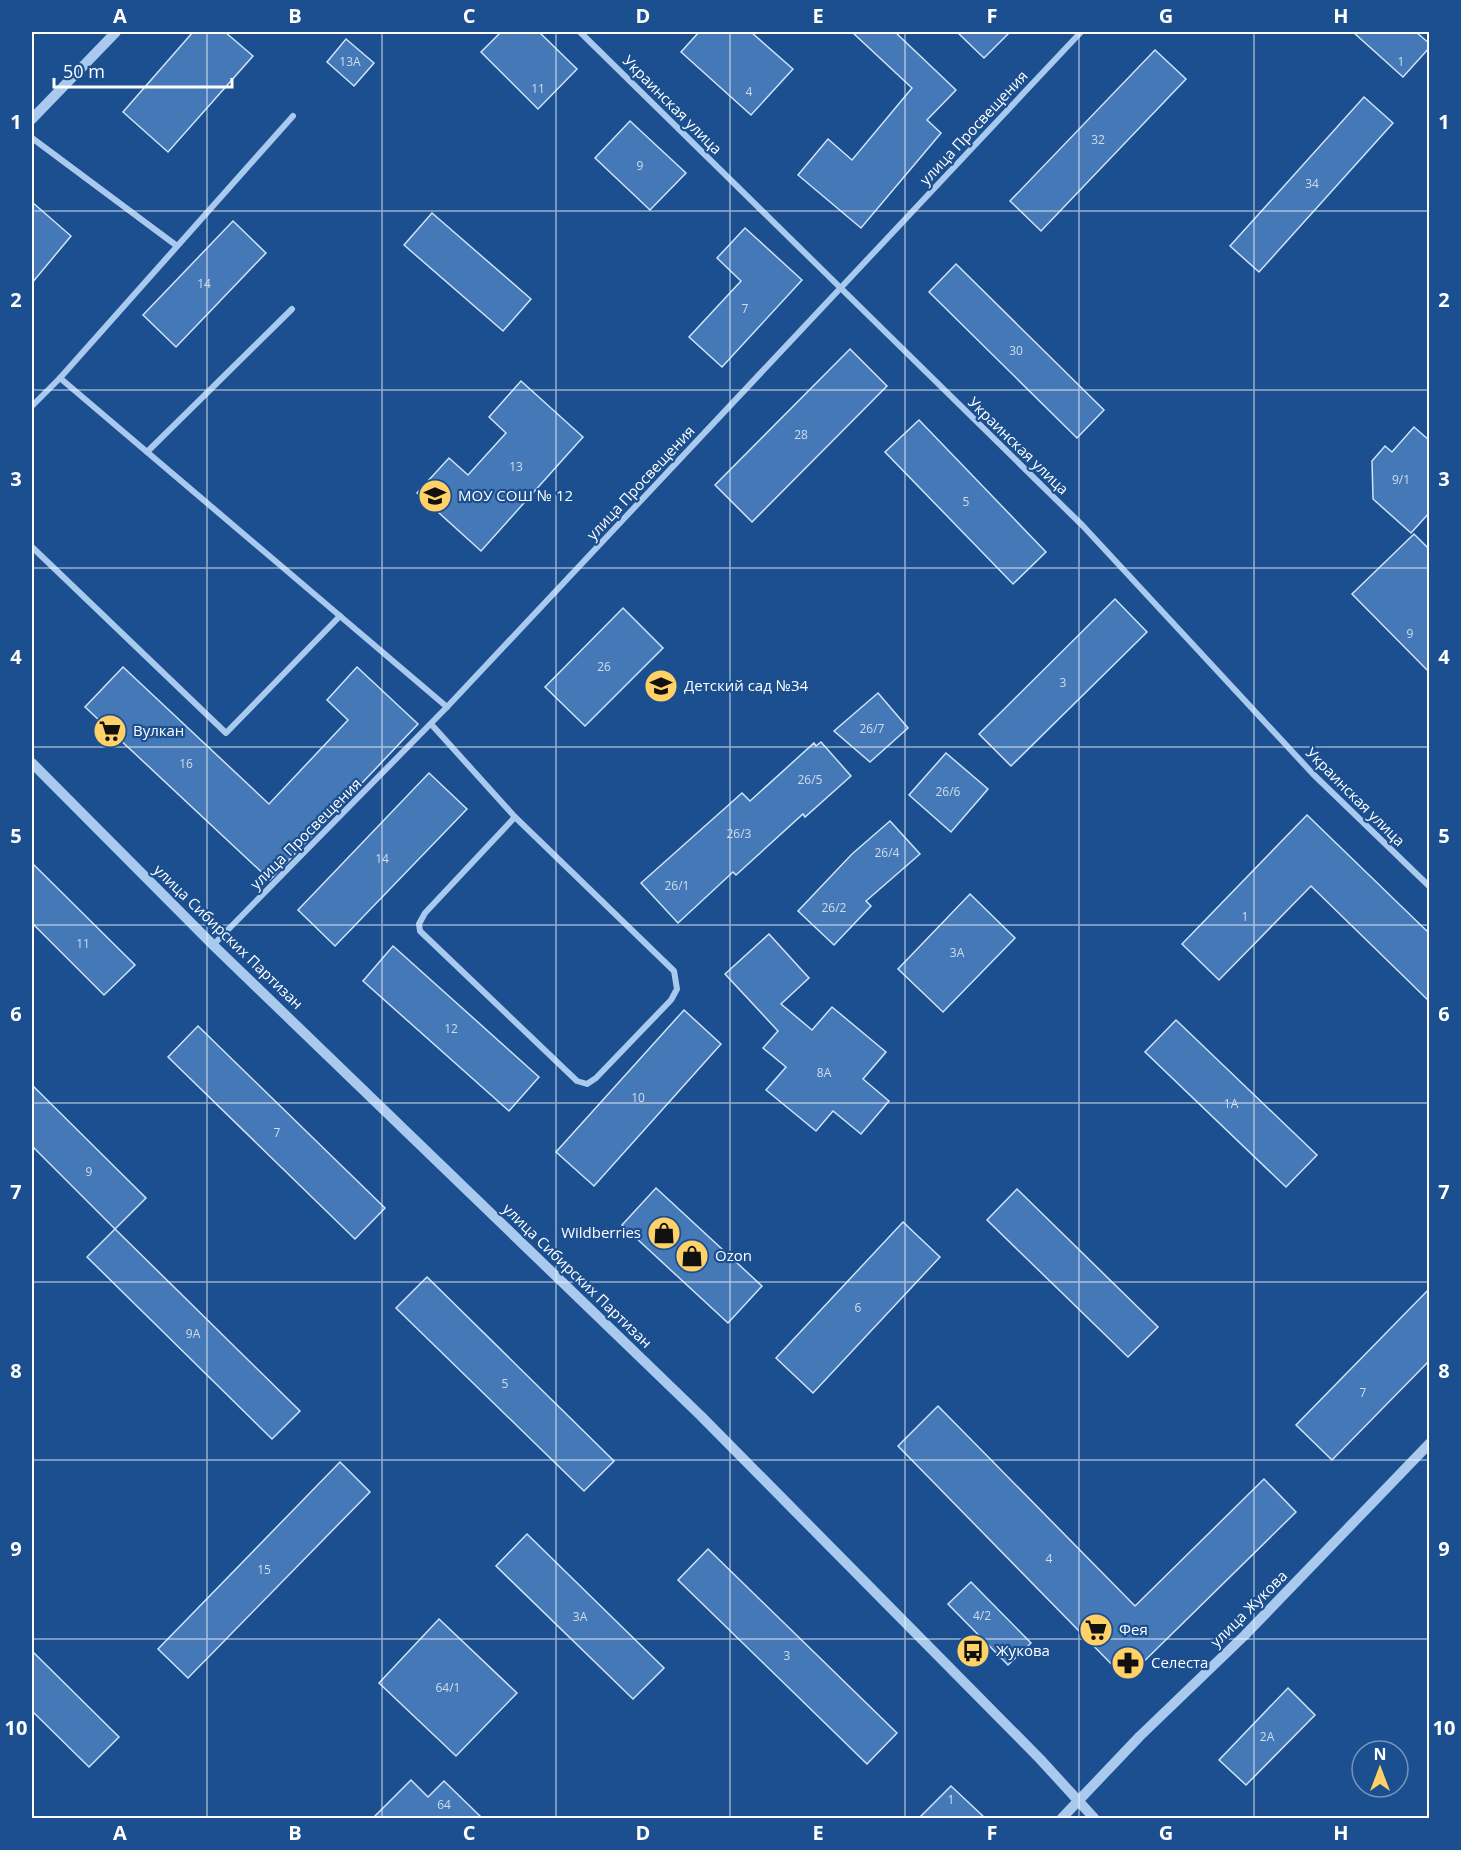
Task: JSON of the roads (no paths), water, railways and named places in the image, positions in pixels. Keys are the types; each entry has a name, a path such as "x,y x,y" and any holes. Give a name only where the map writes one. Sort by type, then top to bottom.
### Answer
{"street":[{"path":"32,119 116,32"},
{"name":"Украинская улица","path":"580,32 1083,526 1313,774 1430,887"},
{"name":"улица Просвещения","path":"213,945 431,724 1081,32"},
{"path":"32,406 60,378 293,116"},
{"path":"32,138 177,246"},
{"path":"147,452 291,309"},
{"path":"60,378 447,707"},
{"path":"32,547 226,734 340,616"},
{"path":"431,724 515,817 674,971 676,989 671,1000 596,1078 587,1084 577,1081 420,931 419,924 425,913 515,817"},
{"name":"улица Сибирских Партизан","path":"32,763 213,945 701,1416 1040,1759 1094,1818"},
{"name":"улица Жукова","path":"1062,1818 1140,1736 1244,1636 1430,1443"}],"place":[{"name":"МОУ СОШ № 12","path":"435,496"},
{"name":"Детский сад №34","path":"661,686"},
{"name":"Вулкан","path":"110,731"},
{"name":"Wildberries","path":"664,1233"},
{"name":"Ozon","path":"692,1256"},
{"name":"Фея","path":"1096,1630"},
{"name":"Жукова","path":"973,1651"},
{"name":"Селеста","path":"1128,1663"}]}
